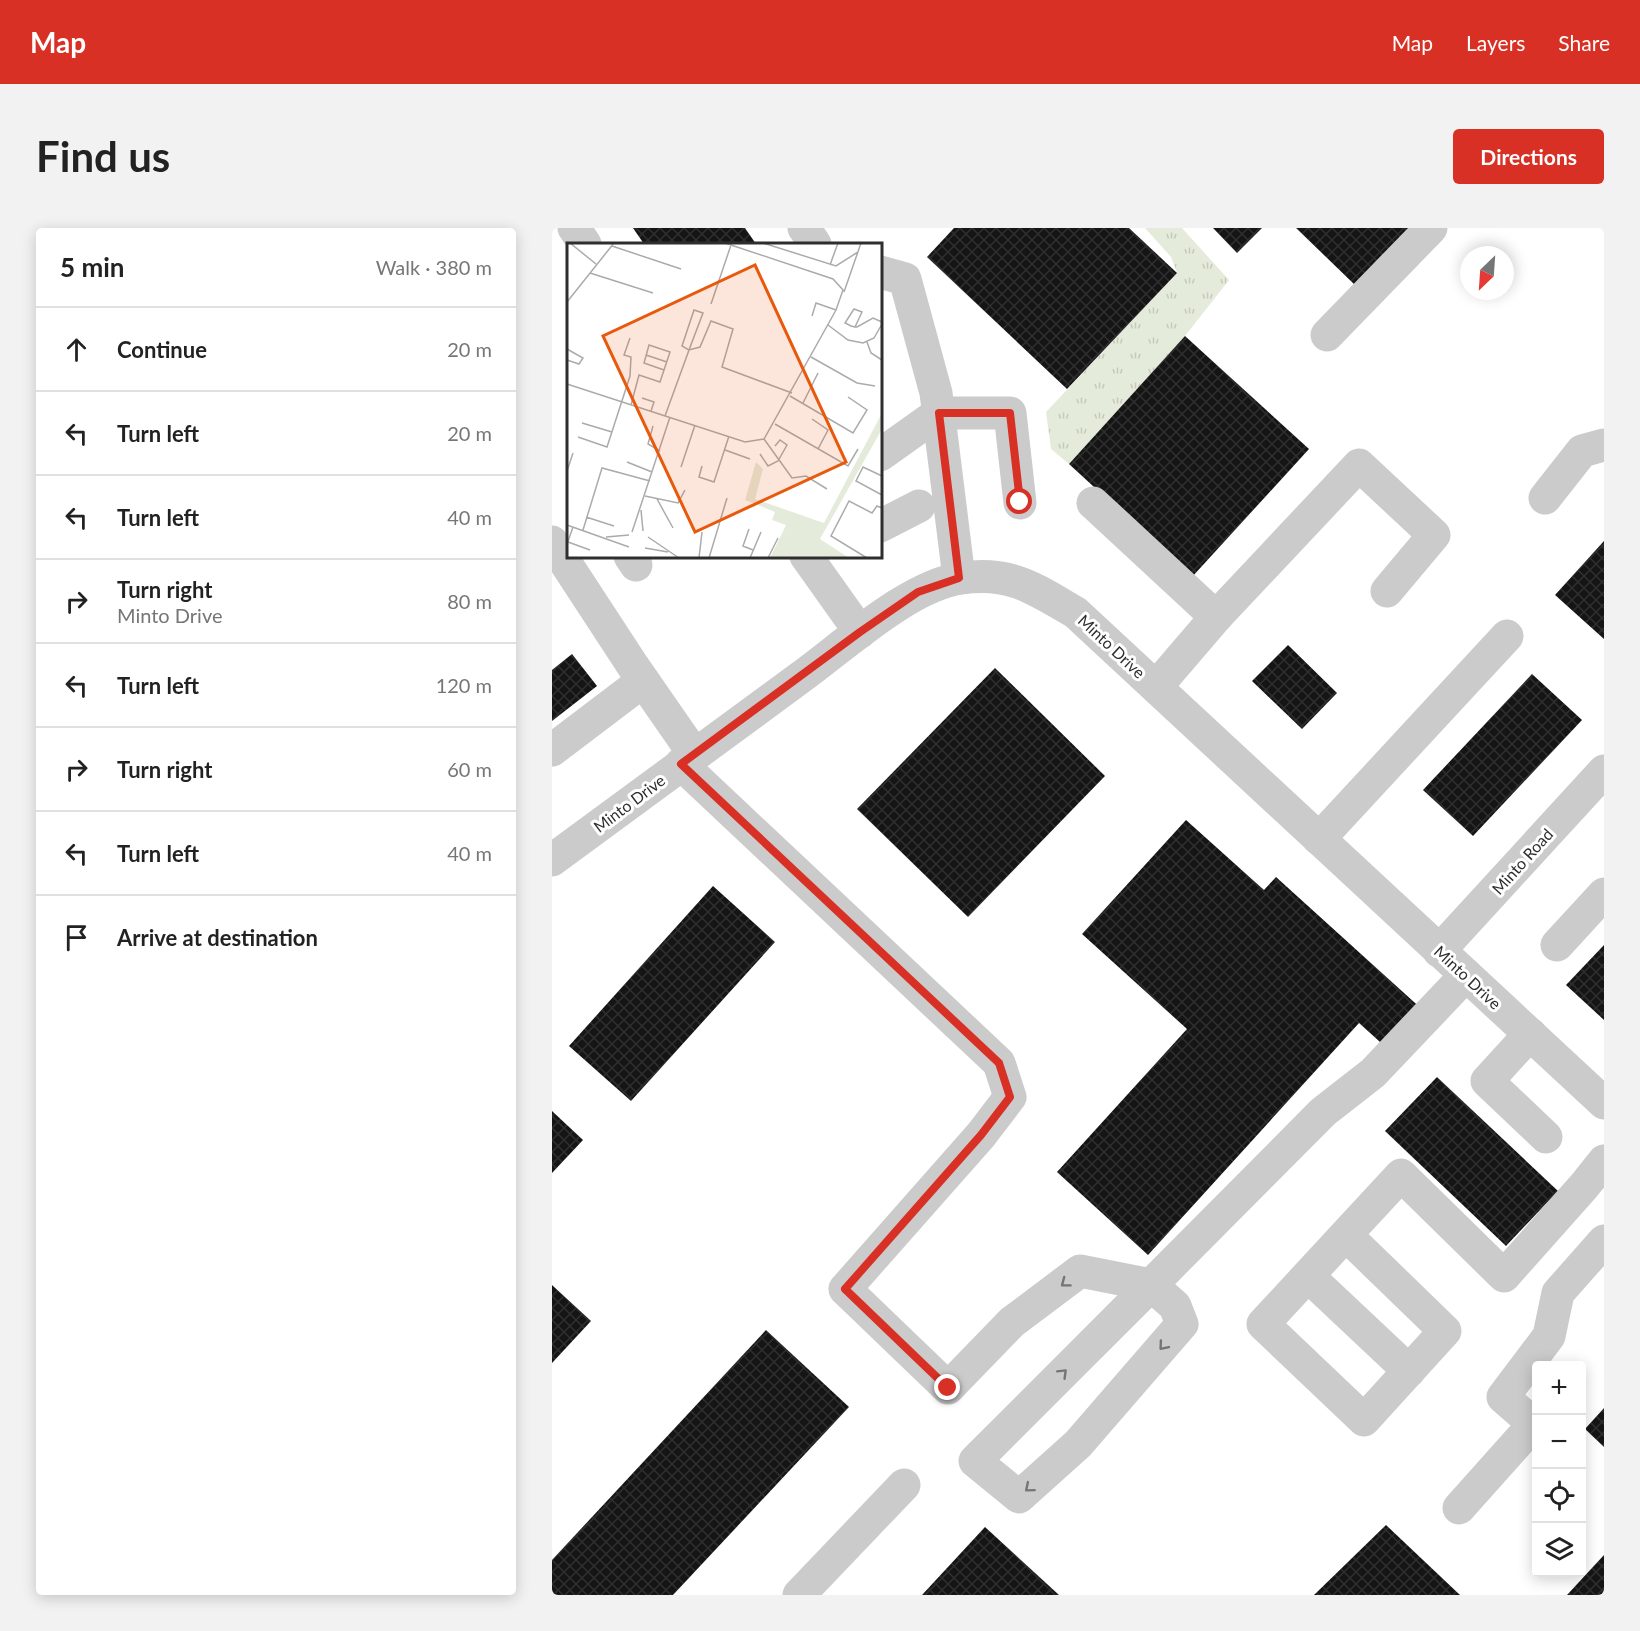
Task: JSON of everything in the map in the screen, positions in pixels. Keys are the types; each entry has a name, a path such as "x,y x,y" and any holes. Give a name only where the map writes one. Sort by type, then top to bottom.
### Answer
{"street":[{"path":"574,228 584,243"},
{"path":"804,228 814,243"},
{"path":"1328,335 1431,228"},
{"path":"882,273 905,279 936,393 959,578"},
{"path":"882,454 939,413 1010,413 1020,502"},
{"path":"1545,498 1581,452 1604,445"},
{"path":"1156,687 1216,617 1359,465 1434,535 1387,591"},
{"path":"1093,503 1216,617"},
{"path":"882,525 919,506"},
{"path":"552,542 643,681 688,759 999,1063 1010,1097 981,1135 845,1289 948,1388 1012,1322 1080,1271 1151,1285 1175,1306 1182,1324 1078,1444 1019,1497 975,1461 1151,1285 1323,1112 1373,1073 1466,975"},
{"path":"807,558 860,632"},
{"name":"Minto Drive","path":"552,860 860,632 918,592 959,578 992,577 1028,585 1076,612 1604,1103"},
{"path":"1319,839 1507,636"},
{"path":"552,750 643,681"},
{"name":"Minto Road","path":"1439,951 1598,788"},
{"path":"1557,945 1604,894"},
{"path":"1530,1034 1486,1081 1546,1137"},
{"path":"1346,1235 1445,1331 1364,1420 1263,1324 1308,1275 1401,1175 1504,1276 1604,1161"},
{"path":"1459,1508 1534,1425 1503,1397 1549,1336 1558,1293 1604,1241"},
{"path":"1308,1275 1408,1371"},
{"path":"799,1595 904,1485"}],"green space":[{"path":"1145,228 1182,228 1229,280 1185,336 1069,464 1051,449 1046,412 1177,273 1171,257"}],"building":[{"path":"633,228 745,228 755,243 643,243"},
{"path":"954,228 1129,228 1177,273 1067,389 927,257"},
{"path":"1213,228 1262,228 1237,253"},
{"path":"1296,228 1413,228 1356,286"},
{"path":"1185,336 1309,449 1192,577 1069,464"},
{"path":"1604,541 1604,639 1555,595"},
{"path":"1288,645 1337,693 1302,729 1252,681"},
{"path":"572,654 597,686 552,721 552,670"},
{"path":"995,668 1105,776 968,917 857,809"},
{"path":"1532,674 1582,720 1473,836 1423,790"},
{"path":"1186,820 1264,890 1276,877 1425,1012 1390,1051 1359,1023 1148,1255 1057,1172 1187,1029 1082,934"},
{"path":"713,886 775,942 631,1101 569,1046"},
{"path":"1604,945 1604,1020 1566,985"},
{"path":"1437,1077 1558,1191 1506,1246 1385,1131"},
{"path":"552,1111 583,1140 552,1173"},
{"path":"552,1285 591,1321 552,1363"},
{"path":"766,1330 849,1407 673,1595 552,1595 552,1560"},
{"path":"1604,1408 1604,1447 1586,1428"},
{"path":"1386,1525 1460,1595 1314,1595"},
{"path":"985,1527 1059,1595 922,1595"},
{"path":"1604,1555 1604,1595 1567,1595 1586,1577"}],"route":[{"path":"948,1388 845,1289 981,1135 1010,1097 999,1063 681,764 918,592 959,578 939,413 1010,413 1020,502"}]}
